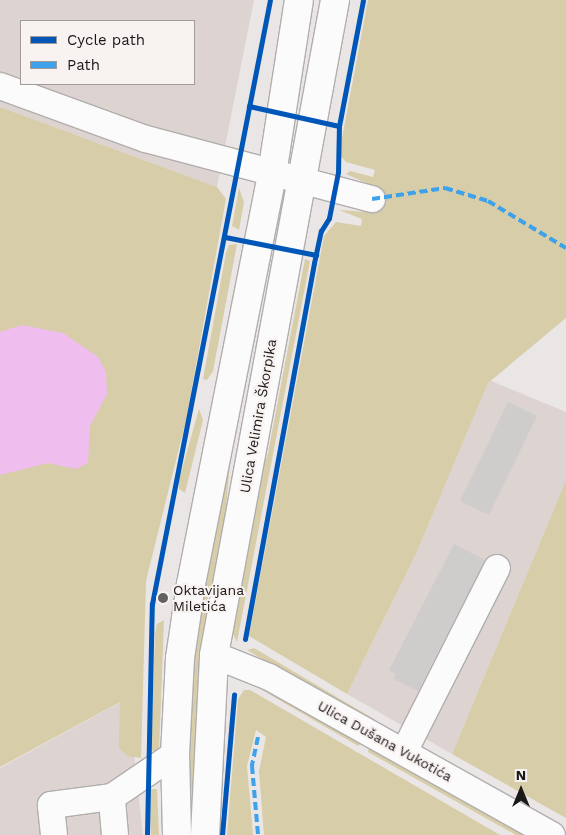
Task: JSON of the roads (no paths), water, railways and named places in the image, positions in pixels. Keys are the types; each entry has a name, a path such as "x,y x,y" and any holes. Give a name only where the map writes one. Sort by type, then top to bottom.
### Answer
{"main road":[{"path":"177,835 175,754 180,658 191,584 272,174 299,0"},
{"name":"Ulica Velimira Škorpika","path":"205,835 214,655 305,182 335,0"}],"street":[{"path":"0,86 146,139 372,199"},
{"path":"404,752 497,568"},
{"name":"Ulica Dušana Vukotića","path":"214,655 269,677 552,835"},
{"path":"54,835 51,805 112,797 175,754"},
{"path":"112,797 116,835"}],"place":[{"name":"Oktavijana Miletića","path":"163,598"}]}
